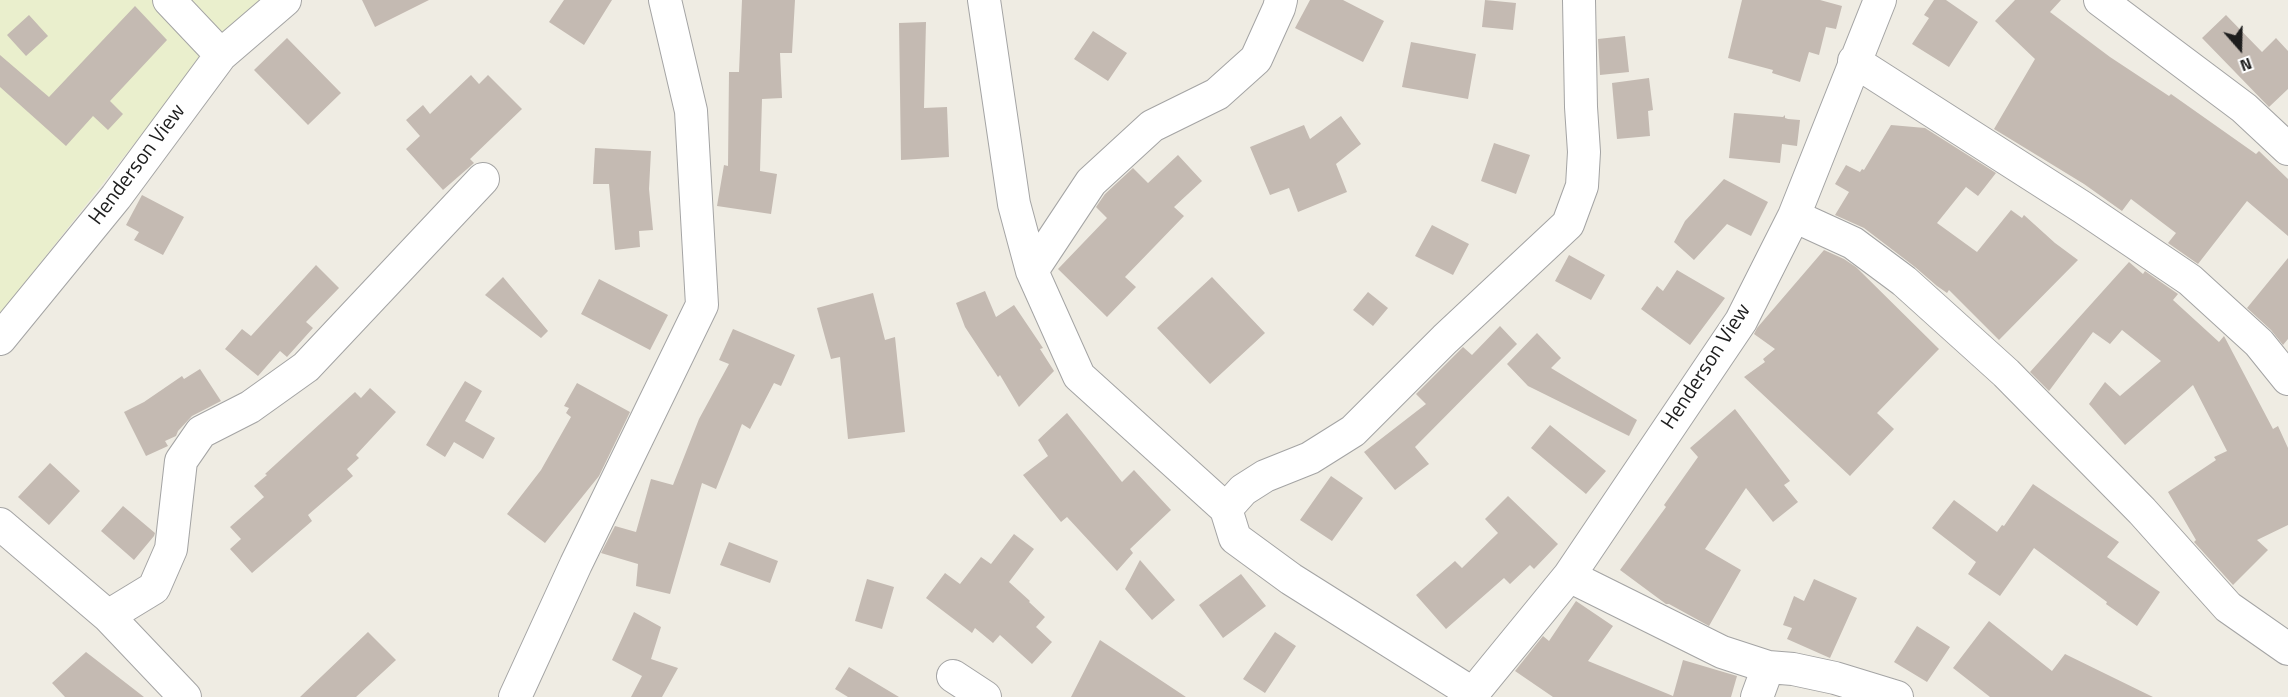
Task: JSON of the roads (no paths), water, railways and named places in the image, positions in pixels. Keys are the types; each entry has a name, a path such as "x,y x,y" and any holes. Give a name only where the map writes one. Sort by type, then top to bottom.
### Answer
{"street":[{"path":"169,0 221,55"},
{"name":"Henderson View","path":"0,339 116,197 221,55 285,0"},
{"path":"515,697 576,564 702,305 691,111 665,0"},
{"path":"984,0 1014,204 1032,271 1079,376 1226,509 1235,538 1291,579 1471,695"},
{"path":"1032,271 1091,182 1152,126 1217,94 1256,59 1280,8 1281,0"},
{"path":"1226,509 1244,490 1264,476 1310,458 1353,431 1445,339 1568,224 1582,186 1584,152 1579,0"},
{"name":"Henderson View","path":"1471,695 1569,576 1741,321 1794,216 1854,60 1880,0"},
{"path":"2100,0 2244,108 2288,149"},
{"path":"1854,60 2082,207 2190,280 2259,343 2288,379"},
{"path":"108,616 154,588 171,549 182,461 201,432 250,407 306,367 483,179"},
{"path":"1794,216 1853,243 1904,281 2030,398 2142,511 2228,607 2288,649"},
{"path":"0,524 108,616 185,697"},
{"path":"1569,576 1722,652 1768,667 1793,669 1835,678 1897,697"},
{"path":"1758,697 1768,667"},
{"path":"953,676 985,697"}]}
